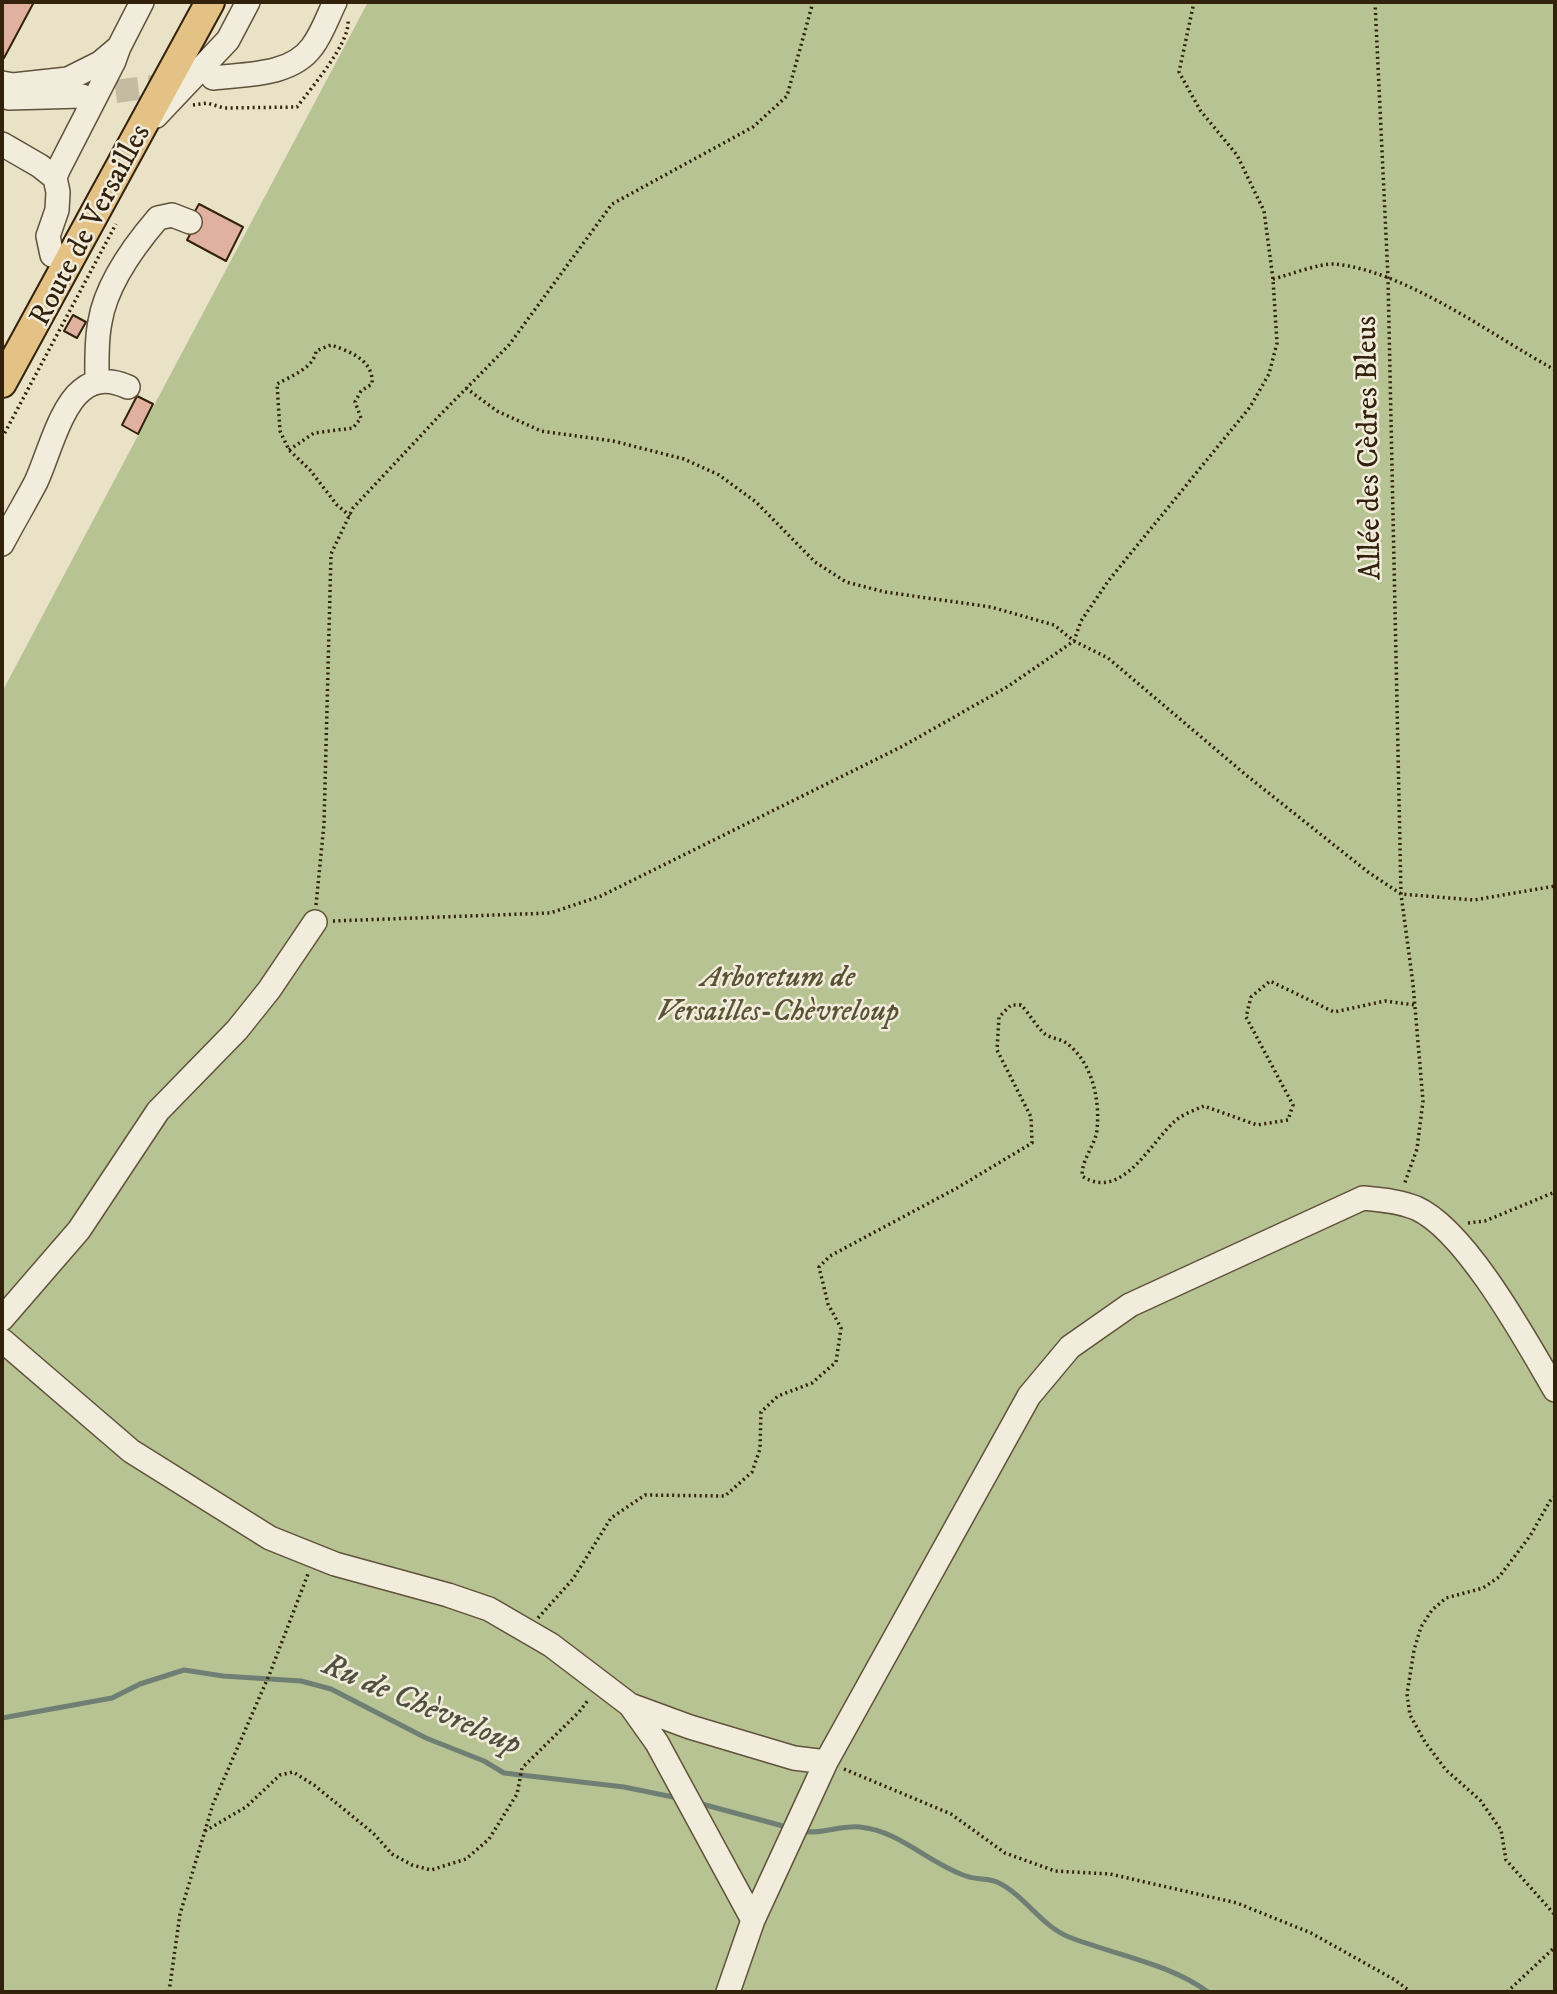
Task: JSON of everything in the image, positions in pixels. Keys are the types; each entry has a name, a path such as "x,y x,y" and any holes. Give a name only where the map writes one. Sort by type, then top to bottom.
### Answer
{"main road":[{"path":"2,347 188,2"},
{"path":"2,383 210,2"}],"street":[{"path":"52,254 48,236 57,210 58,192 55,178 63,156 142,2"},
{"path":"130,145 228,40 248,2"},
{"path":"213,78 288,66 313,46 335,2"},
{"path":"2,83 13,85 68,79 100,62 118,47"},
{"path":"2,98 82,96"},
{"path":"2,145 40,166 55,178"},
{"path":"97,382 100,321 110,291 130,256 158,218 172,215 190,222"},
{"path":"2,544 36,481 69,407 81,391 97,382 114,381 128,387"},
{"path":"2,1319 79,1230 158,1111 236,1030 270,990 315,922"},
{"path":"728,1992 753,1920 826,1762 1029,1396 1070,1347 1130,1305 1363,1198 1398,1202 1419,1209 1457,1239 1517,1324 1555,1390"},
{"path":"2,1340 131,1451 270,1538 318,1558 489,1609 528,1630 630,1705 690,1727 794,1758 826,1762"},
{"path":"630,1705 657,1743 753,1920"}],"path":[{"path":"813,2 787,96 753,127 612,204 509,345 353,508 331,554 324,824 315,922 550,914 601,896 903,746 1007,687 1074,641 1081,621 1110,580 1250,407 1269,374 1277,343 1273,279 1264,211 1237,155 1200,110 1179,72 1194,2"},
{"name":"Allée des Cèdres Bleus","path":"1375,2 1388,278 1401,894 1415,1005 1423,1101 1417,1149 1398,1202"},
{"name":"Route de Versailles","path":"2,438 117,223"},
{"path":"1273,279 1333,264 1388,278 1451,309 1555,370"},
{"path":"289,450 314,433 353,428 361,418 355,402 361,391 372,384 372,377 368,367 353,353 331,345 316,351 309,365 277,384 280,431 289,450 349,516"},
{"path":"466,388 497,411 541,431 613,441 684,459 719,475 756,502 816,562 846,582 885,592 991,607 1028,615 1054,625 1074,641 1108,659 1246,775 1368,872 1401,894 1474,900 1555,886"},
{"path":"528,1630 573,1579 611,1518 645,1495 725,1496 752,1472 760,1449 761,1412 778,1396 812,1383 836,1362 841,1328 828,1304 819,1267 830,1256 957,1188 1032,1143 1031,1117 997,1050 999,1017 1011,1005 1021,1005 1044,1034 1069,1044 1084,1064 1097,1096 1097,1133 1082,1163 1082,1176 1093,1183 1115,1180 1134,1167 1176,1119 1204,1106 1257,1125 1288,1121 1293,1105 1246,1017 1251,997 1270,981 1334,1012 1385,1001 1415,1005"},
{"path":"1441,1227 1485,1221 1555,1192"},
{"path":"1555,1496 1530,1536 1499,1577 1483,1588 1446,1598 1432,1610 1421,1627 1414,1650 1407,1694 1410,1714 1425,1742 1446,1770 1480,1800 1502,1830 1506,1860 1555,1915"},
{"path":"169,1992 180,1914 213,1804 270,1673 307,1575 318,1558"},
{"path":"205,1830 246,1807 280,1775 293,1772 314,1785 373,1833 392,1854 412,1865 431,1870 466,1859 489,1839 517,1794 522,1768 579,1712 601,1683"},
{"path":"826,1762 951,1814 1005,1853 1055,1871 1110,1874 1237,1903 1311,1933 1395,1980 1411,1992"},
{"path":"1507,1992 1555,1947"}],"green space":[{"name":"Arboretum de Versailles-Chèvreloup","path":"368,2 1555,2 1555,1992 2,1992 2,692"}],"building":[{"path":"2,2 34,2 4,58 2,57"},
{"path":"199,204 243,227 226,261 187,240 200,216 194,213"},
{"path":"73,315 86,322 77,338 64,331"},
{"path":"137,396 153,404 138,434 122,425"}],"waterway":[{"name":"Ru de Chèvreloup","path":"2,1718 112,1698 140,1684 184,1670 223,1676 301,1681 331,1689 426,1738 484,1761 504,1773 624,1787 678,1798"},
{"name":"Ru de Chèvreloup","path":"698,1803 783,1826"},
{"name":"Ru de Chèvreloup","path":"802,1831 860,1827 888,1835 952,1870 993,1881 1007,1888 1050,1926 1069,1937 1159,1967 1208,1992"}],"tunnel":[{"path":"82,96 179,83"}]}
